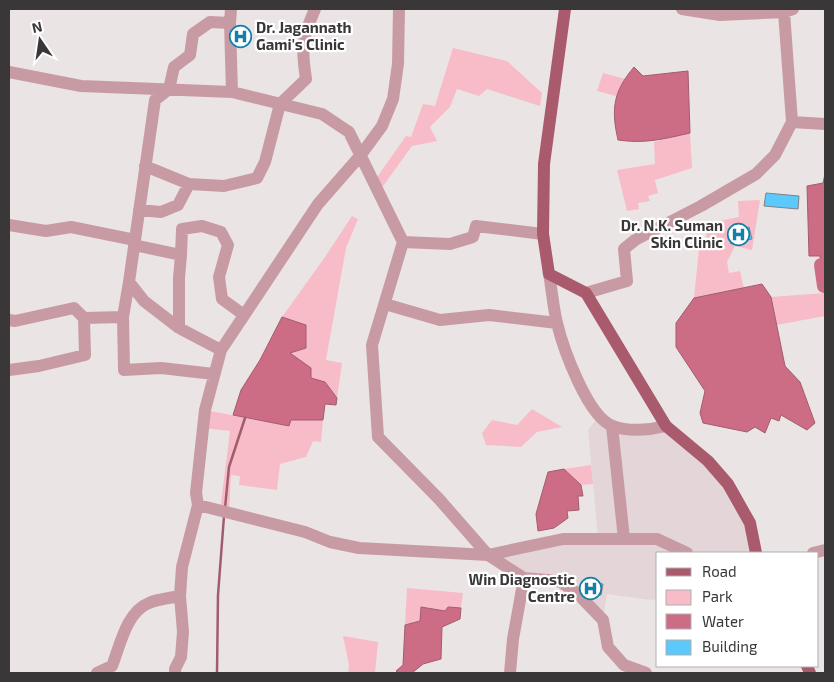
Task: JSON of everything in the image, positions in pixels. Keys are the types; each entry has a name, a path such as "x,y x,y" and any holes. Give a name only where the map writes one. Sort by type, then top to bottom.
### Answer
{"main road":[{"path":"566,9 544,164 543,234 549,274 586,293 666,426 708,460 728,484 750,523 756,552"}],"street":[{"path":"231,9 232,92"},
{"path":"146,166 189,184 224,186 257,178 265,162 280,104 306,79 302,54 304,34 315,9"},
{"path":"175,673 181,657 180,596 182,567 198,505 196,493 205,410 221,350 318,204 360,156 382,126 393,100 398,64 399,9"},
{"path":"586,293 627,281 624,249 635,240 701,206 756,174 775,155 792,122 788,10 720,15 682,9"},
{"path":"214,374 161,368 124,370 123,317 155,100 169,89 174,67 190,55 193,34 210,22 230,23"},
{"path":"9,72 81,86 232,92 322,114 350,132 403,242 372,345 378,437 439,499 488,555 524,578 559,581 577,592 602,620 608,647 621,669 646,673"},
{"path":"792,122 825,124"},
{"path":"139,210 160,212 178,205 189,184"},
{"path":"9,226 46,231 71,227 181,255"},
{"path":"180,328 179,278 182,229 202,226 221,232 228,245 219,277 222,299 244,315"},
{"path":"403,242 450,244 473,237 476,226 543,234"},
{"path":"549,274 557,323 571,364 583,393 599,416 612,426 647,431 666,426"},
{"path":"129,282 144,301 180,328 221,350"},
{"path":"385,304 440,320 489,315 557,323"},
{"path":"9,320 74,308 84,318 85,355 40,366 9,370"},
{"path":"84,318 123,317"},
{"path":"612,426 624,538"},
{"path":"198,505 305,532 330,542 358,548 488,555 563,539 624,538 656,539 685,552"},
{"path":"510,673 513,639 524,578"},
{"path":"97,673 112,666 127,626 135,613 148,603 180,596"}],"shaded area":[{"path":"599,416 612,426 666,426 728,484 756,552 656,552 656,599 607,594 603,620 577,593 524,578 488,555 598,538 588,430"}],"green space":[{"path":"453,48 507,61 542,93 540,106 487,89 479,96 457,89 450,107 430,127 437,141 412,146 378,193 373,183 406,136 411,137 423,104 435,106"},
{"path":"603,73 625,79 616,96 597,91"},
{"path":"690,133 692,168 655,180 658,193 648,196 650,201 638,203 639,209 627,211 617,170 655,164 654,142"},
{"path":"760,200 752,250 735,246 727,262 729,273 740,271 744,289 694,298 699,249 708,247 705,224 739,217 738,201"},
{"path":"352,216 358,219 346,248 326,360 342,363 337,398 325,382 310,378 290,353 282,317"},
{"path":"825,293 825,316 776,325 771,297"},
{"path":"532,409 562,427 537,432 521,447 486,445 482,433 492,420 517,425"},
{"path":"205,410 288,426 291,420 323,420 321,442 313,441 306,457 280,464 277,490 239,485 240,476 231,475 229,512 220,511 230,431 203,428"},
{"path":"591,465 593,484 581,485 564,469"},
{"path":"407,588 463,593 461,608 448,607 434,617 405,625"},
{"path":"343,636 378,642 375,673 348,673 349,665"}],"water":[{"path":"634,67 643,76 688,71 690,133 646,141 618,140 614,110 618,93"},
{"path":"825,174 825,263 821,265 820,256 809,256 807,186 823,183"},
{"path":"762,284 771,297 785,366 800,382 815,423 807,430 781,415 779,421 771,418 765,433 755,427 747,432 703,423 700,413 705,391 676,347 676,323 694,298"},
{"path":"282,317 306,325 306,348 290,353 311,368 311,378 325,382 337,398 336,405 325,404 323,420 291,420 289,426 233,415 241,390 260,360"},
{"path":"564,469 581,485 583,496 578,496 579,510 567,511 568,518 554,528 538,531 536,514 548,472"},
{"path":"421,607 445,611 448,607 461,608 460,619 442,627 441,659 423,664 412,673 399,673 396,671 403,665 405,625 420,621"}],"building":[{"path":"249,31 250,41 239,42 238,32"},
{"path":"766,193 799,196 798,209 764,206"},
{"path":"749,227 752,239 731,244 728,232"},
{"path":"586,581 603,584 601,595 588,593 584,589"}],"waterway":[{"path":"821,265 824,286"},
{"path":"225,508 229,467 245,418"},
{"path":"217,673 218,595 224,516"}],"place":[{"name":"Dr. Jagannath Gami's Clinic","path":"240,36"},
{"name":"Dr. N.K. Suman Skin Clinic","path":"739,234"},
{"name":"Win Diagnostic Centre","path":"591,588"}]}
